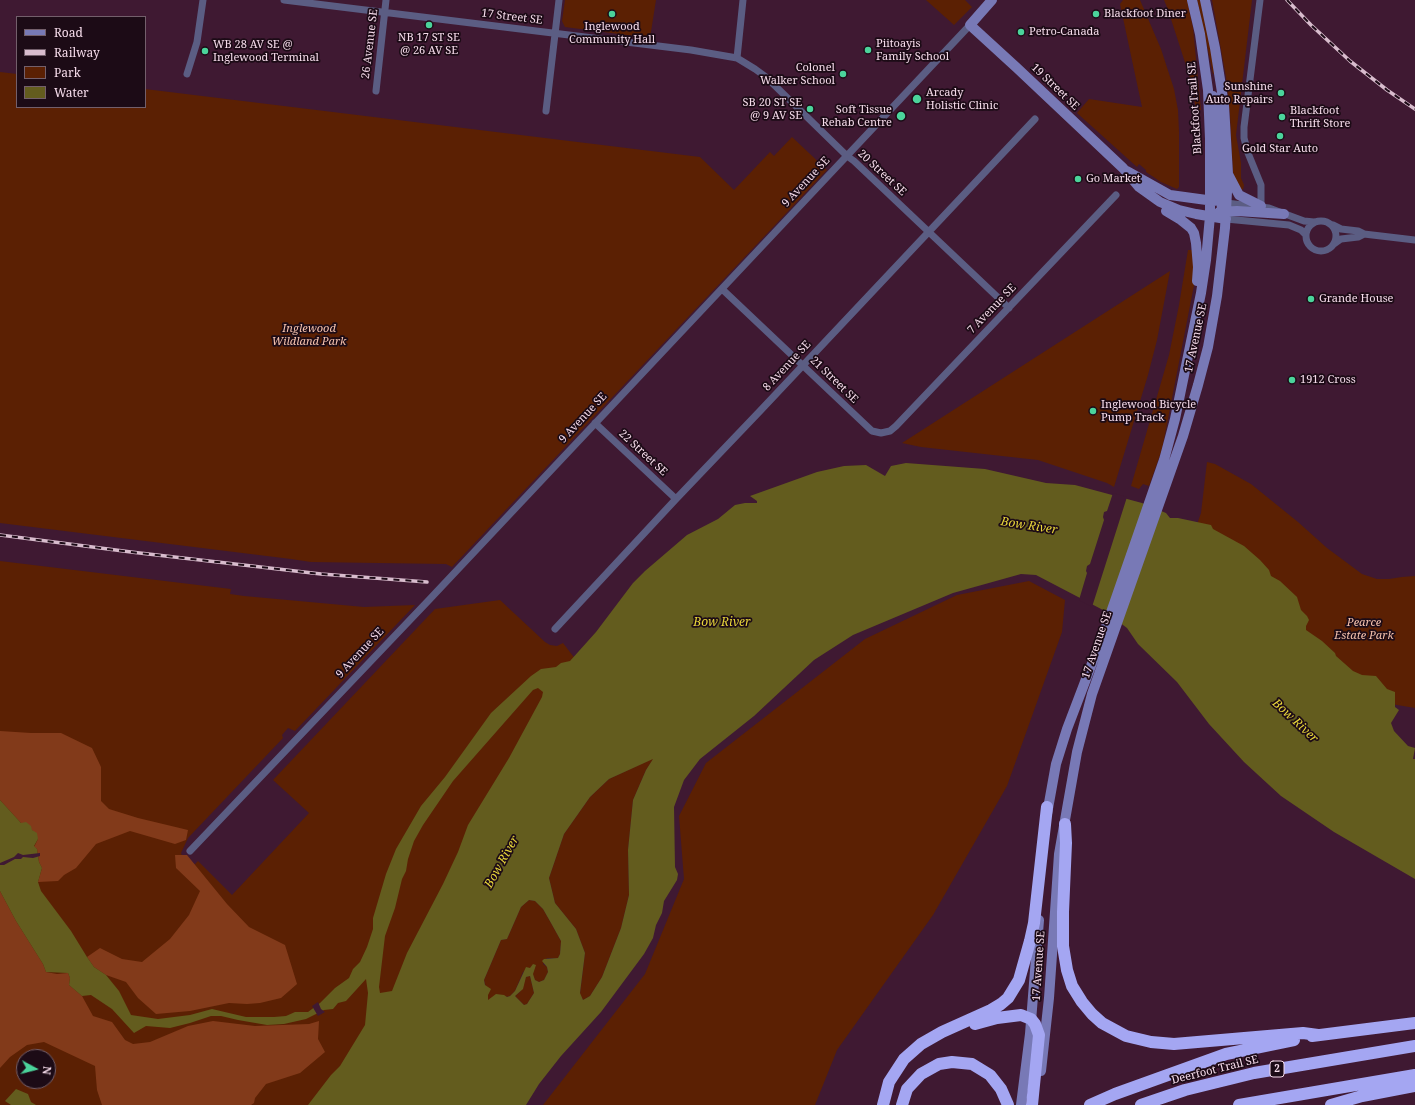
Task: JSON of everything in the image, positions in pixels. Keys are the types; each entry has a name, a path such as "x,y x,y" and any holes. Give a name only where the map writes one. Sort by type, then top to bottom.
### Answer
{"highway":[{"path":"883,1105 889,1082 904,1059 921,1044 942,1032 991,1010 1008,998 1019,980 1034,923 1047,807"},
{"path":"1065,824 1066,843 1063,939 1067,970 1072,986 1082,1002 1102,1023 1126,1036 1151,1042 1174,1044 1303,1032 1318,1035"},
{"path":"921,1044 978,1023 997,1018 1021,1015 1031,1019 1040,1035 1032,1105"},
{"path":"1090,1105 1115,1094 1226,1054 1318,1035 1415,1023"},
{"name":"Deerfoot Trail SE","path":"1141,1105 1186,1090 1254,1073 1415,1046"},
{"path":"902,1105 907,1089 921,1074 939,1064 952,1062 972,1064 990,1076 1002,1089 1008,1105"},
{"path":"1239,1105 1415,1076"},
{"path":"1331,1105 1362,1096 1415,1086"}],"main road":[{"name":"9 Avenue SE","path":"970,25 992,0"},
{"name":"Blackfoot Trail SE","path":"1192,0 1200,34 1208,90 1210,139 1210,216"},
{"path":"1205,0 1215,48 1224,105 1228,174 1224,210"},
{"name":"19 Street SE","path":"970,25 1123,168 1138,187 1160,202 1187,213 1210,216 1224,210"},
{"path":"1203,55 1215,105 1224,210"},
{"name":"19 Street SE","path":"1123,168 1170,195 1210,201 1224,210"},
{"path":"1228,174 1240,195 1261,206"},
{"path":"1138,187 1151,201 1181,220 1191,228 1194,233 1198,267 1192,335"},
{"path":"1224,210 1284,214"},
{"name":"17 Avenue SE","path":"1037,1105 1048,1011 1058,864 1074,767 1111,627 1157,493 1183,436 1208,347 1218,296 1224,210"},
{"name":"17 Avenue SE","path":"1157,493 1202,293 1210,216"},
{"name":"17 Avenue SE","path":"1022,1105 1031,1019 1047,807 1056,764 1067,728 1111,627"}],"street":[{"path":"187,74 197,42 203,0"},
{"name":"17 Street SE","path":"284,0 691,50 737,58"},
{"name":"26 Avenue SE","path":"376,91 386,0"},
{"path":"546,112 559,0"},
{"path":"737,58 743,0"},
{"path":"1260,0 1244,127 1244,138 1248,153 1261,185 1261,206"},
{"name":"9 Avenue SE","path":"190,851 428,601 970,25"},
{"name":"20 Street SE","path":"737,58 756,69 766,77 847,156 1009,308"},
{"name":"8 Avenue SE","path":"554,629 1035,119"},
{"name":"7 Avenue SE","path":"881,433 890,431 896,426 1116,195"},
{"path":"1224,210 1261,206 1304,221 1314,222 1325,220 1341,229 1358,231 1364,234 1415,240"},
{"path":"1224,210 1289,225 1301,230 1305,234 1307,242 1316,250 1324,251 1341,239 1358,237 1364,234"},
{"path":"1305,234 1309,226 1314,222"},
{"path":"1331,224 1336,234 1334,244"},
{"name":"21 Street SE","path":"722,288 872,431 881,433"},
{"name":"22 Street SE","path":"595,423 676,499"}],"green space":[{"path":"565,0 656,0 650,38 565,27 562,21"},
{"path":"926,0 965,0 972,7 954,25"},
{"path":"1123,0 1140,0 1161,49 1174,89 1178,110 1179,132 1179,187 1177,189 1161,182 1146,172 1146,170 1139,164 1137,167 1077,113 1089,99 1142,107 1120,4"},
{"path":"1164,0 1187,0 1193,28 1201,110 1196,110 1191,81 1170,16 1172,15 1169,12"},
{"path":"1197,0 1202,0 1216,73 1213,74"},
{"path":"1212,0 1252,0 1236,135 1241,163 1241,178 1244,185 1243,190 1240,190 1235,181 1233,172 1226,77"},
{"name":"Inglewood Wildland Park","path":"0,72 16,74 16,108 146,108 146,89 700,157 734,190 770,152 774,156 792,137 827,170 452,567 446,564 311,562 0,523"},
{"path":"1188,250 1193,250 1194,285 1162,449 1149,486 1143,484 1139,489 1131,486 1169,355"},
{"path":"1170,271 1157,340 1148,375 1114,487 1107,483 1038,460 921,447 902,443"},
{"name":"Pearce Estate Park","path":"1207,462 1215,464 1251,484 1298,522 1327,548 1362,574 1377,579 1415,576 1415,708 1362,699 1193,536 1201,513"},
{"path":"0,561 231,589 230,594 244,596 364,607 415,605 295,731 288,728 282,735 283,738 188,838 181,853 188,871 198,861 232,895 309,813 273,780 435,609 500,600 545,642 550,645 557,646 563,643 576,660 395,1030 329,1105 0,1105"},
{"path":"1029,581 1065,600 1062,632 1007,786 933,915 837,1050 815,1105 543,1105 645,974 684,879 679,816 706,763 865,639 957,595"},
{"path":"654,758 646,770 633,800 628,850 629,895 621,928 602,977 590,996 583,1000 580,994 585,953 576,929 555,903 549,878 564,834 590,797 609,779"},
{"path":"529,900 535,901 543,909 561,941 560,954 558,958 547,958 543,964 547,967 548,972 544,980 539,982 535,980 530,968 523,972 515,991 510,996 488,1001 484,980 501,940 507,939 521,907"},
{"path":"530,976 534,993 527,1004 524,1005 515,996 520,992 526,977"}],"shaded area":[{"path":"0,731 61,733 92,748 101,767 101,801 109,809 138,818 188,830 186,840 175,844 130,831 96,844 76,868 64,875 58,881 38,882 42,868 39,862 37,849 34,847 38,839 32,830 21,823 0,800"},
{"path":"175,855 187,855 227,904 249,927 285,945 297,984 281,998 260,1003 229,1003 190,1011 156,1014 138,998 126,982 106,975 94,967 87,957 100,948 122,959 142,962 170,939 189,915 200,891 176,868"},
{"path":"0,891 16,921 43,964 46,972 57,974 68,973 70,978 69,985 82,996 93,1016 112,1022 125,1040 133,1044 150,1042 188,1026 213,1021 255,1026 309,1024 319,1021 318,1039 325,1052 300,1073 266,1084 255,1098 254,1103 251,1105 102,1105 97,1090 95,1066 44,1042 27,1045 21,1049 16,1049 16,1053 0,1068"}],"water":[{"name":"Bow River","path":"906,463 985,469 1046,483 1075,485 1142,503 1166,513 1170,518 1178,518 1211,525 1213,529 1244,546 1269,570 1271,576 1280,581 1297,597 1301,610 1309,620 1306,630 1322,641 1353,671 1362,675 1376,676 1387,689 1395,692 1395,707 1399,710 1391,723 1394,731 1408,746 1415,748 1413,759 1415,759 1415,879 1334,832 1281,796 1244,762 1209,724 1177,682 1138,644 1127,628 1103,610 1036,575 1021,574 953,593 853,635 814,660 754,716 700,759 684,780 674,807 675,867 678,874 677,880 664,901 662,913 656,925 653,938 644,954 601,1012 561,1056 539,1084 526,1105 308,1105 331,1075 340,1066 365,1025 368,993 366,979 346,1001 338,1003 333,1009 324,1010 306,1019 284,1024 267,1025 221,1016 211,1016 170,1028 146,1026 134,1033 112,1009 91,995 82,996 69,985 70,978 68,973 46,972 43,964 16,921 0,891 0,800 21,823 26,822 31,826 32,830 37,833 38,839 34,846 37,849 39,862 42,868 38,882 41,891 71,931 94,967 106,975 119,991 131,1015 158,1019 190,1015 212,1009 246,1017 274,1017 286,1016 295,1012 308,1012 320,1003 335,988 349,978 353,969 360,962 373,929 373,918 386,874 396,849 421,806 445,777 491,713 531,676 541,669 556,667 561,663 570,661 596,632 633,583 645,571 687,535 718,519 735,505 757,503 757,501 750,496 817,472 844,466 866,465 885,476 891,466","holes":["538,688 543,692 542,697 509,758 468,825 458,852 443,884 407,953 392,991 380,993 379,987 385,936 395,908 414,841 453,781 533,690","653,759 646,770 633,800 628,850 629,895 621,928 602,977 590,996 583,1000 580,993 585,953 576,929 555,903 549,878 564,834 590,797 609,779","529,900 535,901 543,909 561,941 560,954 558,958 544,959 542,961 547,967 548,972 544,980 539,982 535,980 533,974 536,965 533,964 530,968 526,967 515,991 510,996 507,997 496,994 488,1000 488,995 491,989 485,985 484,980 501,940 507,939 521,907","530,976 534,993 527,1004 524,1005 515,996 523,989 526,977"]},
{"path":"16,1089 28,1094 31,1102 36,1105 11,1105 5,1101"}],"pier":[{"path":"1113,493 1127,497 1092,607 1079,600 1087,573 1087,566 1090,564 1104,520 1104,512 1107,511"},
{"path":"18,853 23,855 40,853 40,856 33,858 23,857 21,859 15,859 4,865 0,865 0,863 14,857"},
{"path":"318,1002 321,1009 325,1012 318,1016 312,1006"}],"railway":[{"path":"1287,0 1311,25 1350,61 1387,90 1415,109"},
{"path":"0,535 321,574 427,582"}],"place":[{"name":"Inglewood Community Hall","path":"612,14"},
{"name":"Blackfoot Diner","path":"1096,14"},
{"name":"NB 17 ST SE @ 26 AV SE","path":"429,25"},
{"name":"Petro-Canada","path":"1021,32"},
{"name":"Piitoayis Family School","path":"868,50"},
{"name":"WB 28 AV SE @ Inglewood Terminal","path":"205,51"},
{"name":"Colonel Walker School","path":"843,74"},
{"name":"Sunshine Auto Repairs","path":"1281,93"},
{"name":"Arcady Holistic Clinic","path":"917,99"},
{"name":"SB 20 ST SE @ 9 AV SE","path":"810,109"},
{"name":"Soft Tissue Rehab Centre","path":"901,116"},
{"name":"Blackfoot Thrift Store","path":"1282,117"},
{"name":"Gold Star Auto","path":"1280,136"},
{"name":"Go Market","path":"1078,179"},
{"name":"Grande House","path":"1311,299"},
{"name":"1912 Cross","path":"1292,380"},
{"name":"Inglewood Bicycle Pump Track","path":"1093,411"}]}
